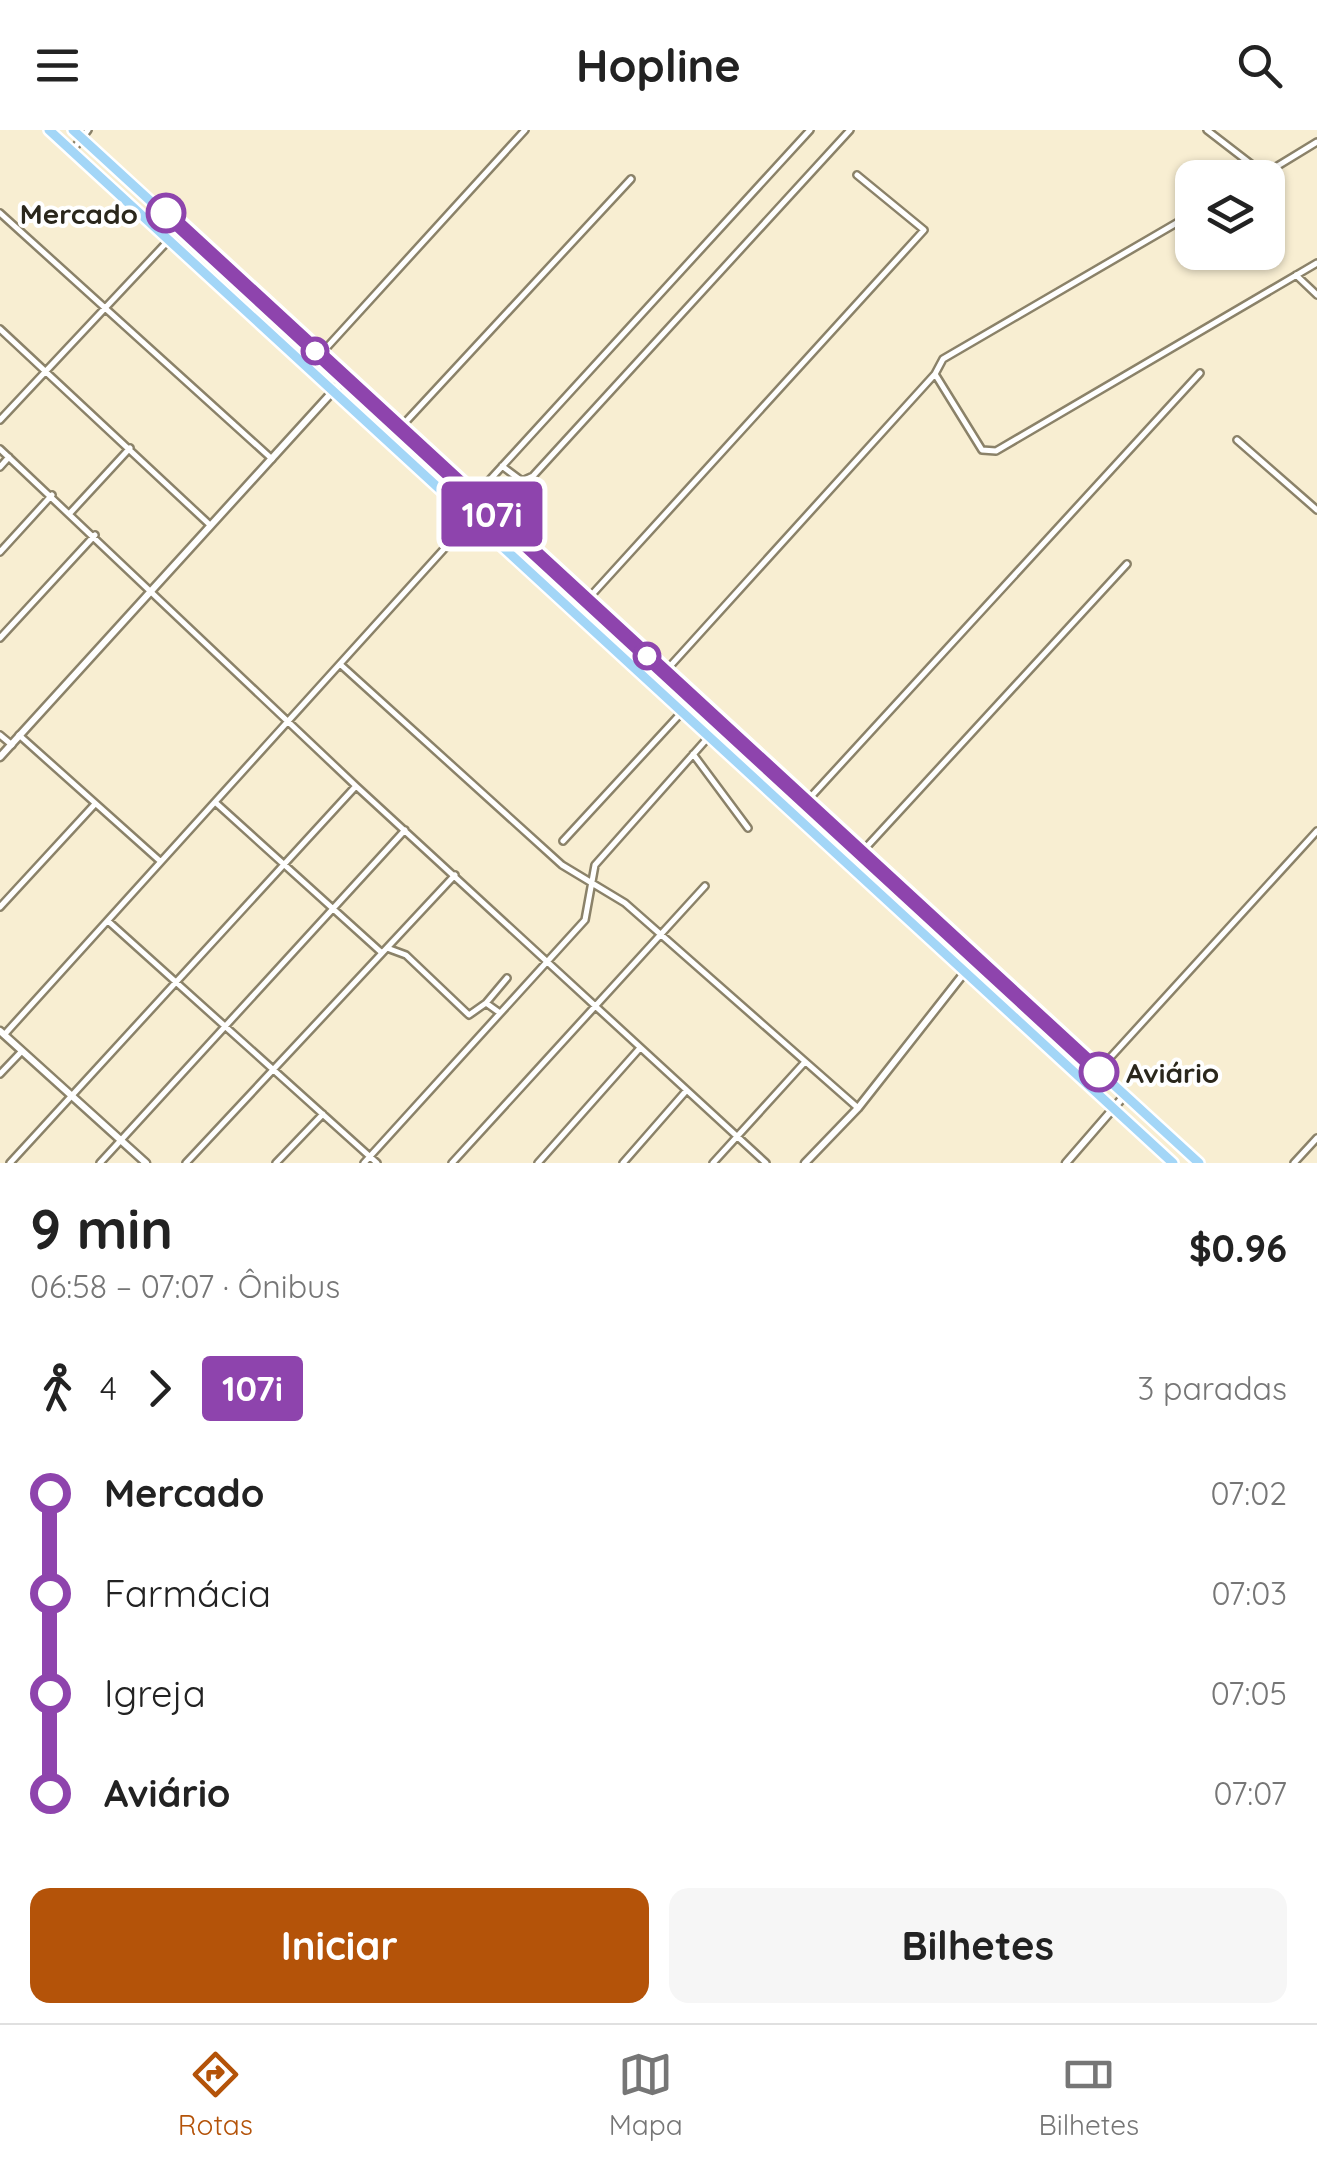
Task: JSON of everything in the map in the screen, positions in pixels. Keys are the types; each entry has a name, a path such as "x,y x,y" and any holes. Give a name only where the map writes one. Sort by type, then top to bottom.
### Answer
{"highway":[{"path":"49,130 1173,1163"},
{"path":"73,130 85,134 320,356 1200,1163"}],"street":[{"path":"309,366 525,130"},
{"path":"464,508 810,130"},
{"path":"502,466 522,481 533,476 850,130"},
{"path":"1207,130 1242,160"},
{"path":"72,151 85,134"},
{"path":"1285,161 1317,142"},
{"path":"587,600 924,230 857,175"},
{"path":"400,428 631,179"},
{"path":"0,212 272,460"},
{"path":"653,685 934,374 943,358 1175,224"},
{"path":"0,420 168,241"},
{"path":"934,374 982,450 996,452 1317,263"},
{"path":"1296,275 1317,294"},
{"path":"0,330 211,526"},
{"path":"806,802 1200,372"},
{"path":"0,757 345,378"},
{"path":"1237,440 1317,510"},
{"path":"71,512 130,448"},
{"path":"0,449 71,512 288,723 766,1163"},
{"path":"0,467 9,457"},
{"path":"0,552 52,495"},
{"path":"146,1163 2,1033 483,506"},
{"path":"0,638 95,535"},
{"path":"861,853 1127,564"},
{"path":"341,664 562,864 660,934 858,1108"},
{"path":"563,841 682,712"},
{"path":"364,1163 589,914 595,864 721,722"},
{"path":"0,734 12,744"},
{"path":"20,736 160,861"},
{"path":"692,754 748,828"},
{"path":"10,1163 356,786"},
{"path":"215,802 332,910 384,951 406,956 469,1015 486,1003 507,978"},
{"path":"0,907 94,804"},
{"path":"100,1163 405,830"},
{"path":"1088,1082 1317,830"},
{"path":"186,1163 455,875"},
{"path":"452,1163 705,886"},
{"path":"108,921 377,1163"},
{"path":"804,1163 858,1108 966,972"},
{"path":"486,1003 500,1013"},
{"path":"538,1163 640,1048"},
{"path":"0,1074 22,1052"},
{"path":"713,1163 804,1062"},
{"path":"623,1163 686,1091"},
{"path":"1066,1163 1124,1095"},
{"path":"276,1163 322,1114"},
{"path":"1294,1163 1317,1138"}],"bus line":[{"name":"107i","path":"166,213 1099,1072"}],"place":[{"name":"Mercado","path":"166,213"},
{"name":"Aviário","path":"1099,1072"}]}
